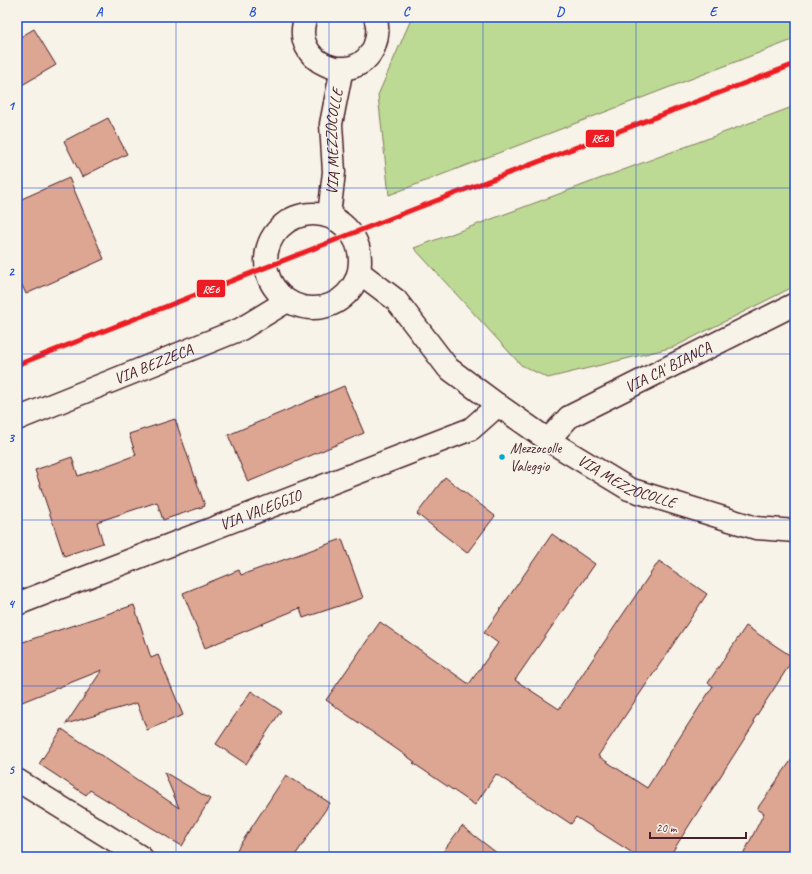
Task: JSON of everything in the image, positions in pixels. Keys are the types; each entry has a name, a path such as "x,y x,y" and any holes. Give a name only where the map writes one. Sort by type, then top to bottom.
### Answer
{"street":[{"name":"VIA MEZZOCOLLE","path":"306,17 303,33 305,45 311,55 330,67 342,68 353,66 363,61 372,51 377,39 378,25 375,17"},
{"name":"VIA MEZZOCOLLE","path":"329,216 334,172 331,124 342,68"},
{"name":"VIA MEZZOCOLLE","path":"310,213 329,216 344,225 354,238 360,254 359,272 352,289 338,301 322,308 304,308 287,301 271,284 265,262 268,244 278,228 292,217 310,213"},
{"name":"VIA MEZZOCOLLE","path":"359,272 396,300 448,368 548,440 629,489 756,528 795,532"},
{"name":"VIA BEZZECA","path":"17,419 241,329 287,301"},
{"name":"VIA CA' BIANCA","path":"548,440 570,417 795,304"},
{"name":"VIA VALEGGIO","path":"17,604 471,429 498,405"},
{"path":"17,780 141,857"}],"green space":[{"path":"412,17 795,17 795,39 389,195 378,95"},
{"path":"795,106 795,286 674,347 548,378 521,365 414,248"}],"building":[{"path":"34,29 56,65 17,88 17,39"},
{"path":"108,118 127,154 82,177 64,141"},
{"path":"69,178 104,259 26,294 17,274 17,201"},
{"path":"344,386 364,433 248,482 228,435"},
{"path":"175,419 205,506 163,520 157,502 97,522 103,543 64,556 35,470 72,457 78,476 136,455 129,434"},
{"path":"445,477 495,516 467,553 417,514"},
{"path":"552,534 595,564 515,680 559,709 659,561 707,594 598,756 647,788 713,686 708,683 746,626 794,658 753,721 755,722 669,857 639,857 576,817 571,824 496,774 475,805 413,763 415,762 326,700 380,622 469,684 498,643 484,633"},
{"path":"342,539 363,598 303,618 300,608 205,648 183,593 239,570 241,575"},
{"path":"134,605 151,658 158,655 183,715 147,730 137,703 66,724 102,670 17,704 17,644"},
{"path":"251,691 281,711 246,764 216,744"},
{"path":"62,729 179,808 164,772 210,799 182,846 90,790 86,795 39,764"},
{"path":"795,755 795,847 790,857 742,857 764,813 757,809"},
{"path":"286,775 330,803 294,857 232,857"},
{"path":"462,826 502,857 439,857"}],"transit line":[{"name":"RE6","path":"17,365 417,208 795,64"}],"place":[{"name":"Mezzocolle Valeggio","path":"502,457"}]}
